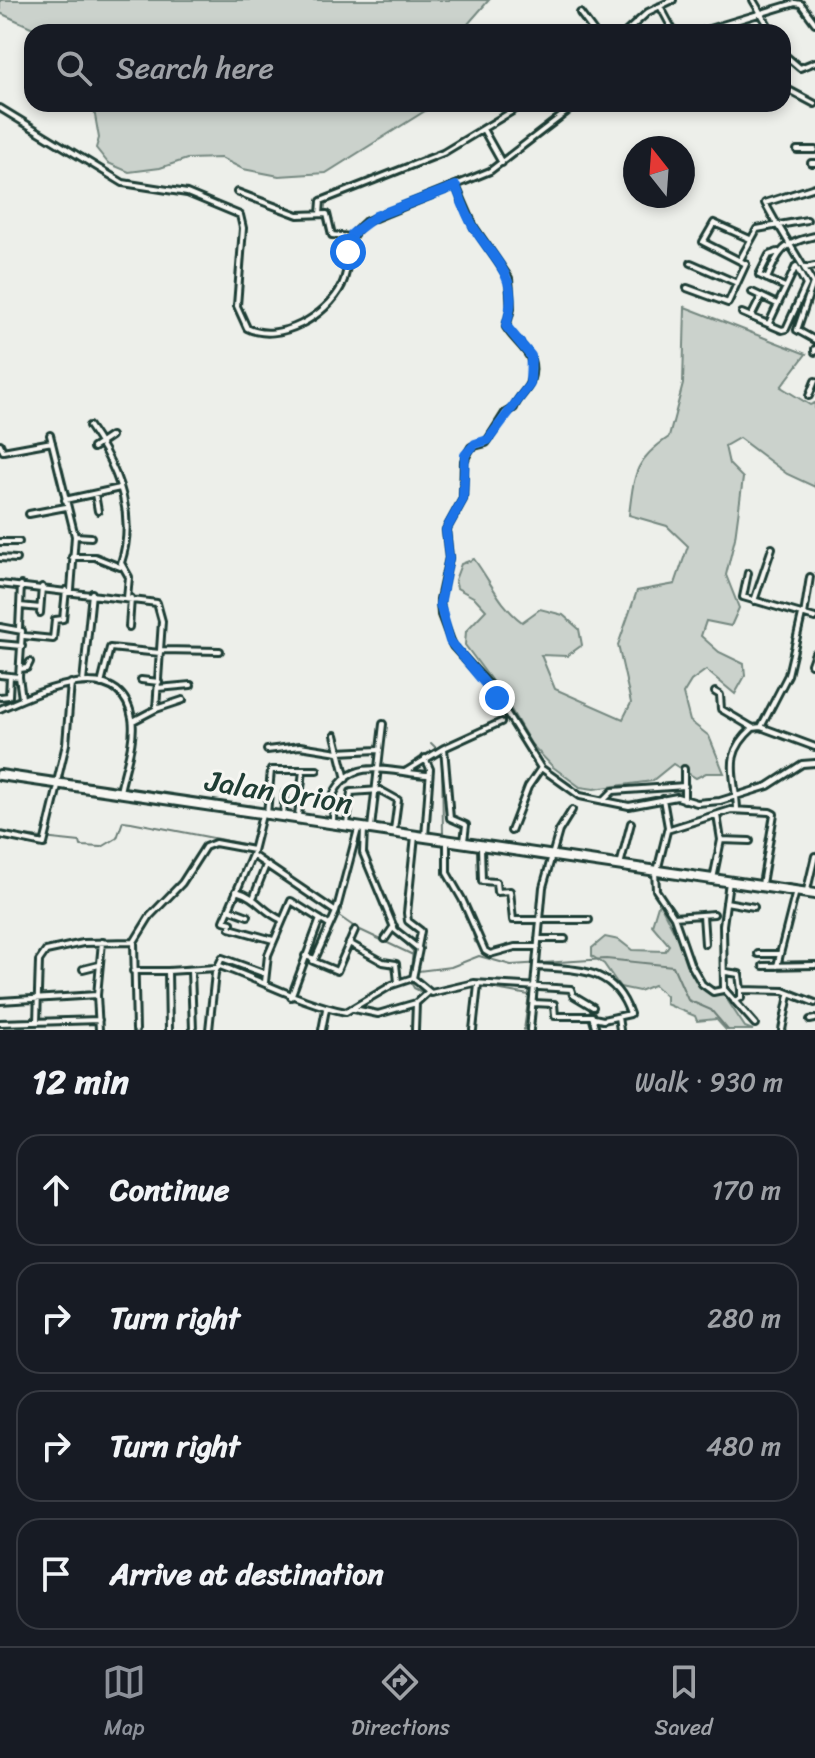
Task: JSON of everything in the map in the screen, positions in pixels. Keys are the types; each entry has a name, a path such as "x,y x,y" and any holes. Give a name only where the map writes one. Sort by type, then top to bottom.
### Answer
{"highway":[{"name":"Jalan Orion","path":"0,775 811,894"}],"street":[{"path":"636,24 663,3 673,0"},
{"path":"753,0 768,24"},
{"path":"723,24 801,2 815,23"},
{"path":"663,3 671,24"},
{"path":"580,13 588,24"},
{"path":"791,60 800,68 815,62"},
{"path":"791,91 815,104"},
{"path":"0,108 123,183 187,193 240,215 243,228 237,306 242,323 252,331 272,335 286,331 332,299 346,274 350,237 376,216 456,186 502,163 567,112"},
{"path":"320,214 321,201 443,153 511,112"},
{"path":"483,130 502,163"},
{"path":"797,150 815,150"},
{"path":"456,186 474,227 508,275 511,309 506,327 530,353 533,366 530,385 518,396 514,408 506,413 486,443 475,444 465,455 463,499 446,530 449,558 440,610 453,646 490,686 541,768 574,793 629,806 663,799 711,803 768,786 802,764 815,763"},
{"path":"815,187 765,203 814,284 797,330 799,334 815,340"},
{"path":"237,192 298,215 328,215 332,235 350,237"},
{"path":"740,260 757,229 779,228 807,220"},
{"path":"687,288 728,304 746,264 703,242 714,223 750,239"},
{"path":"785,287 759,273 769,255 791,243 815,236"},
{"path":"767,279 778,252"},
{"path":"691,263 737,283"},
{"path":"742,313 784,330 806,285 796,266 769,323"},
{"path":"805,268 815,266"},
{"path":"752,292 777,304"},
{"path":"751,317 761,297"},
{"path":"809,396 815,381"},
{"path":"89,426 114,464 120,488 127,526 121,567"},
{"path":"24,636 53,639 55,620 63,619 75,536 50,435"},
{"path":"93,448 111,436"},
{"path":"0,444 2,451 52,442"},
{"path":"59,475 69,472"},
{"path":"65,500 120,488"},
{"path":"95,494 98,511"},
{"path":"29,514 66,507"},
{"path":"75,536 91,537"},
{"path":"0,542 19,542"},
{"path":"754,601 772,548"},
{"path":"72,557 95,557 121,567 129,577 129,627"},
{"path":"0,558 16,559"},
{"path":"748,573 742,595 815,618"},
{"path":"761,727 788,675 810,577"},
{"path":"0,584 157,603 162,621 156,709"},
{"path":"21,585 19,628 24,636 19,677 22,698"},
{"path":"20,606 40,610 42,587"},
{"path":"83,682 92,593"},
{"path":"0,627 19,628"},
{"path":"0,644 23,646"},
{"path":"78,646 86,646"},
{"path":"101,684 110,648 161,652 220,651"},
{"path":"811,664 815,653"},
{"path":"20,669 27,668 30,662"},
{"path":"0,675 19,677"},
{"path":"0,697 9,696 10,676"},
{"path":"141,680 159,685 191,685"},
{"path":"0,835 46,839 58,783 71,683"},
{"path":"0,709 22,698 71,683 101,684 113,689 124,700 133,721 120,794"},
{"path":"715,692 720,695 721,709 753,728 761,727 815,747"},
{"path":"133,721 183,700"},
{"path":"405,772 425,758 501,722"},
{"path":"312,960 335,913 363,829 374,790 383,724"},
{"path":"737,809 731,766 753,728"},
{"path":"335,735 346,779"},
{"path":"267,750 311,746 338,752 378,750"},
{"path":"443,749 450,818 466,825 464,841"},
{"path":"425,758 430,766 407,913 408,921 421,931 413,974 425,994"},
{"path":"333,824 333,798 336,789 346,779 375,767 428,775"},
{"path":"511,831 528,787 541,768"},
{"path":"684,769 684,800"},
{"path":"273,940 230,928 231,923 224,921 264,814 271,770 317,770"},
{"path":"297,819 303,770"},
{"path":"602,802 613,791 685,786"},
{"path":"347,824 348,799 356,790 374,790 396,797 393,833"},
{"path":"283,816 285,793"},
{"path":"333,798 348,799"},
{"path":"663,799 667,830 656,871 657,892 674,917 690,963 702,984 710,992 724,989"},
{"path":"667,830 737,809 774,814 761,886"},
{"path":"530,1030 538,964 539,920 551,855 559,831 572,810"},
{"path":"713,879 721,840 717,815"},
{"path":"620,865 631,823"},
{"path":"363,829 363,853 394,926 402,938 418,947"},
{"path":"446,840 447,873 485,951 490,954 515,947 538,947"},
{"path":"721,840 750,841"},
{"path":"136,1030 134,942 205,847 215,843 243,848 335,913"},
{"path":"481,844 482,882 495,882 497,892 510,891 513,920 589,920"},
{"path":"811,894 815,856"},
{"path":"254,896 265,866"},
{"path":"729,882 724,989 755,1024"},
{"path":"236,891 254,896 268,913 282,920"},
{"path":"777,966 796,891"},
{"path":"263,973 273,940 291,901 329,925"},
{"path":"726,902 754,907"},
{"path":"229,909 248,916"},
{"path":"674,917 714,914"},
{"path":"703,915 705,944"},
{"path":"291,997 320,919"},
{"path":"385,939 394,926"},
{"path":"305,956 337,971 355,930"},
{"path":"538,939 565,939"},
{"path":"37,1022 39,961 46,951 102,942 134,942"},
{"path":"99,1030 97,995 102,942"},
{"path":"349,943 383,962 396,964 398,982"},
{"path":"758,954 779,954"},
{"path":"209,1030 222,958 268,975 265,982"},
{"path":"533,1003 554,1004 555,1016 630,1016 627,1005 598,973 538,964"},
{"path":"83,969 99,965"},
{"path":"763,966 815,965"},
{"path":"133,971 218,967 265,982 291,997 348,1012 413,974"},
{"path":"191,970 193,1030"},
{"path":"168,971 169,1030"},
{"path":"725,972 739,974 741,998 734,1001"},
{"path":"354,1009 378,1014 416,1003 425,994 478,985 571,989 573,995 593,1007"},
{"path":"473,1030 478,985"},
{"path":"741,990 780,990 815,1003"},
{"path":"0,1001 97,995"},
{"path":"782,1030 789,995"},
{"path":"415,1030 416,1003"},
{"path":"322,1030 326,1008"},
{"path":"618,1017 620,1030"},
{"path":"594,1018 596,1030"},
{"path":"0,1023 99,1020"},
{"path":"67,1022 67,1030"}],"shaded area":[{"path":"0,0 489,0 468,24 24,24 0,13"},
{"path":"94,112 423,112 326,173 279,176 243,169 221,158 187,159 160,168 129,172 108,163 96,148 99,138"},
{"path":"685,307 806,354 781,387 810,405 815,403 815,487 787,474 739,438 725,446 729,464 743,478 735,538 726,575 739,608 731,626 706,621 701,636 719,652 744,664 745,676 735,694 706,670 691,681 683,694 690,721 709,736 724,773 706,773 696,778 673,764 652,781 594,789 580,787 553,767 531,744 503,696 465,645 466,631 486,610 475,598 457,588 455,580 461,564 474,559 502,601 522,622 540,609 563,615 579,629 582,645 567,656 541,655 555,689 623,719 631,703 618,645 637,591 675,584 688,546 667,526 629,515 632,489 642,461 669,437 683,384"},
{"path":"659,902 705,991 724,995 745,1027 753,1030 726,1030 716,1019 697,1021 695,1016 666,1004 666,996 654,985 639,991 620,987 604,964 592,956 592,948 605,937 619,940 632,950 665,951 669,945 652,925"}],"waterway":[{"path":"431,743 442,754 443,836"},
{"path":"395,769 406,767 431,753"},
{"path":"360,769 370,766"},
{"path":"332,793 340,782"},
{"path":"350,820 360,823 360,826"},
{"path":"5,834 102,847 117,838 123,821 131,822 244,844 254,860 271,870"},
{"path":"360,833 363,864 371,876"},
{"path":"443,843 445,872"},
{"path":"336,914 356,928 413,955"},
{"path":"471,924 475,942 480,945"},
{"path":"395,932 413,951 410,978"},
{"path":"410,972 451,967 479,956 511,965 606,959 673,966 688,1000 711,1010 728,1030"},
{"path":"410,981 414,988 432,997 467,986"},
{"path":"473,985 529,995 524,1030"}],"route":[{"path":"348,252 349,239 365,222 456,186 474,227 508,275 511,309 506,326 530,353 533,366 530,385 520,394 514,408 506,413 488,440 484,444 475,444 465,455 463,499 446,530 449,558 440,599 440,610 450,641 497,698"}]}
